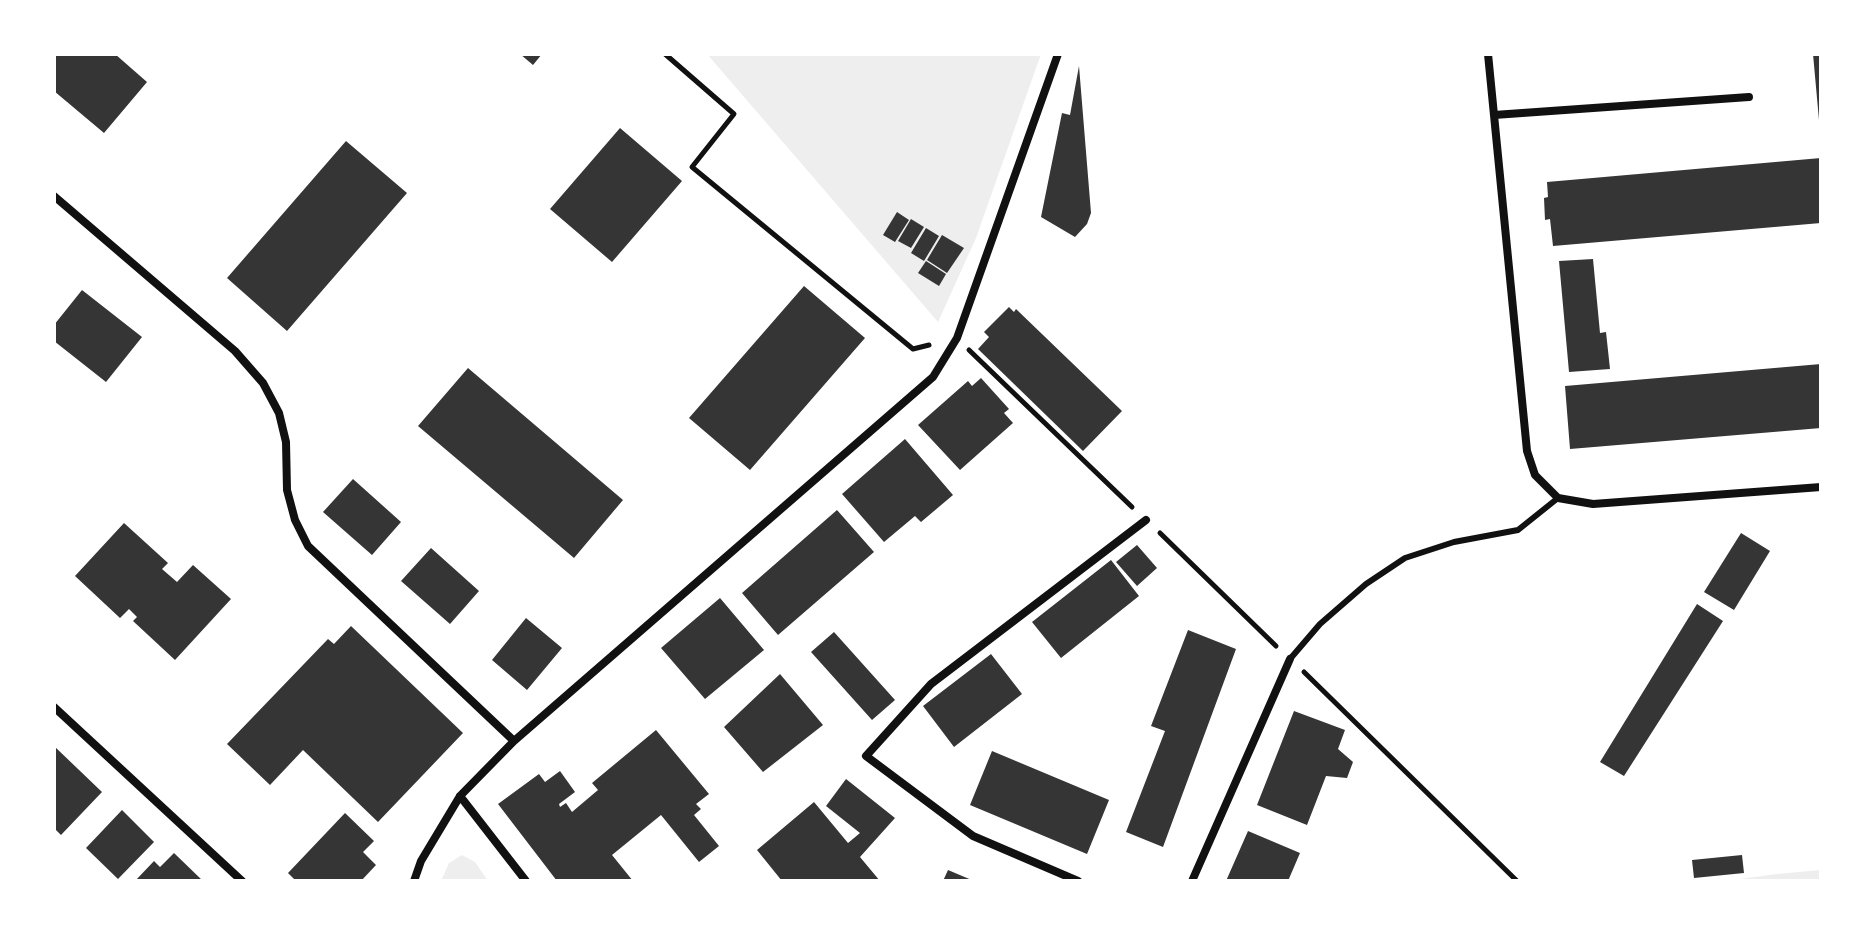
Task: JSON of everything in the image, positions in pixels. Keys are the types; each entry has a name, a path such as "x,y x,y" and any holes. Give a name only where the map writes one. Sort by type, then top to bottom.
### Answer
{"street":[{"path":"414,881 421,861 460,796 514,741 915,396 933,377 957,338 1058,54"},
{"path":"1488,54 1527,451 1535,475 1558,498 1593,504 1821,487"},
{"path":"1494,115 1749,97"},
{"path":"54,196 235,351 263,383 279,413 286,442 287,490 295,520 308,546 514,741"},
{"path":"1078,881 973,836 866,756 931,684 1146,520"},
{"path":"1192,881 1290,659"},
{"path":"54,707 242,881"},
{"path":"460,796 526,881"}],"lane":[{"path":"1290,659 1320,624 1366,584 1405,558 1454,542 1518,530 1558,498"}],"path":[{"path":"665,54 734,114 692,167 913,349 957,338 1517,881"}],"shaded area":[{"path":"707,54 1041,54 976,238 938,322"},
{"path":"462,855 475,862 488,881 441,881 449,863"},
{"path":"1821,870 1821,881 1725,881 1777,874"}],"building":[{"path":"54,54 115,54 147,82 104,133 54,91"},
{"path":"520,54 542,54 533,65"},
{"path":"1813,54 1821,54 1821,120 1819,120"},
{"path":"1079,66 1091,213 1087,224 1075,237 1041,217 1062,113 1070,115"},
{"path":"620,128 682,181 612,262 550,209"},
{"path":"346,141 407,193 287,331 227,278"},
{"path":"1821,158 1821,223 1553,246 1550,219 1545,220 1547,182"},
{"path":"897,212 909,220 895,242 883,235"},
{"path":"911,219 924,227 911,248 898,241"},
{"path":"926,228 939,236 924,261 911,253"},
{"path":"942,235 964,248 947,273 927,260"},
{"path":"1593,259 1600,333 1606,332 1610,369 1569,372 1559,261"},
{"path":"926,261 946,274 939,286 918,273"},
{"path":"804,286 865,338 750,470 689,418"},
{"path":"82,290 142,337 106,382 54,341 54,325"},
{"path":"1009,307 1014,312 1016,309 1122,411 1083,451 978,349 989,337 984,332"},
{"path":"1821,364 1821,428 1570,449 1565,386"},
{"path":"468,368 623,500 574,558 418,426"},
{"path":"981,378 1009,409 1004,413 1013,423 960,470 918,425 968,381 972,386"},
{"path":"905,439 953,495 921,522 915,516 884,542 842,494"},
{"path":"353,479 401,522 372,555 323,512"},
{"path":"837,510 874,552 778,635 742,593"},
{"path":"124,523 168,563 162,569 177,582 193,565 231,599 175,660 133,621 137,617 129,609 120,618 75,576"},
{"path":"1741,533 1770,551 1734,610 1704,592"},
{"path":"1137,545 1157,568 1137,586 1116,562"},
{"path":"431,548 479,591 450,624 401,581"},
{"path":"1111,560 1139,596 1061,658 1032,622"},
{"path":"720,598 764,650 705,699 661,648"},
{"path":"1697,604 1723,621 1624,776 1600,762"},
{"path":"526,618 562,648 527,690 492,660"},
{"path":"351,626 463,733 378,822 303,750 270,785 227,744 328,639 334,644"},
{"path":"1188,630 1236,649 1163,847 1126,832 1165,731 1151,726"},
{"path":"834,632 895,700 872,720 811,652"},
{"path":"991,654 1022,694 954,747 923,706"},
{"path":"780,674 823,725 763,772 724,727"},
{"path":"1294,711 1345,730 1338,749 1353,762 1347,778 1326,776 1307,825 1257,805"},
{"path":"656,730 709,794 696,804 701,809 694,815 719,846 699,862 661,815 612,855 633,881 557,881 498,804 539,774 545,782 560,771 575,792 559,804 560,807 566,803 572,812 598,790 592,783"},
{"path":"54,746 102,792 61,835 54,828"},
{"path":"992,751 1109,800 1087,854 970,805"},
{"path":"846,779 895,818 860,857 880,881 782,881 757,850 814,802 848,843 860,833 826,806"},
{"path":"122,810 154,842 118,879 86,848"},
{"path":"345,813 374,841 363,852 376,865 361,881 296,881 288,873"},
{"path":"1248,831 1300,853 1288,881 1226,881"},
{"path":"174,853 203,881 135,881 154,861 160,867"},
{"path":"1742,855 1744,873 1694,878 1692,860"},
{"path":"948,870 974,881 943,881"}]}
